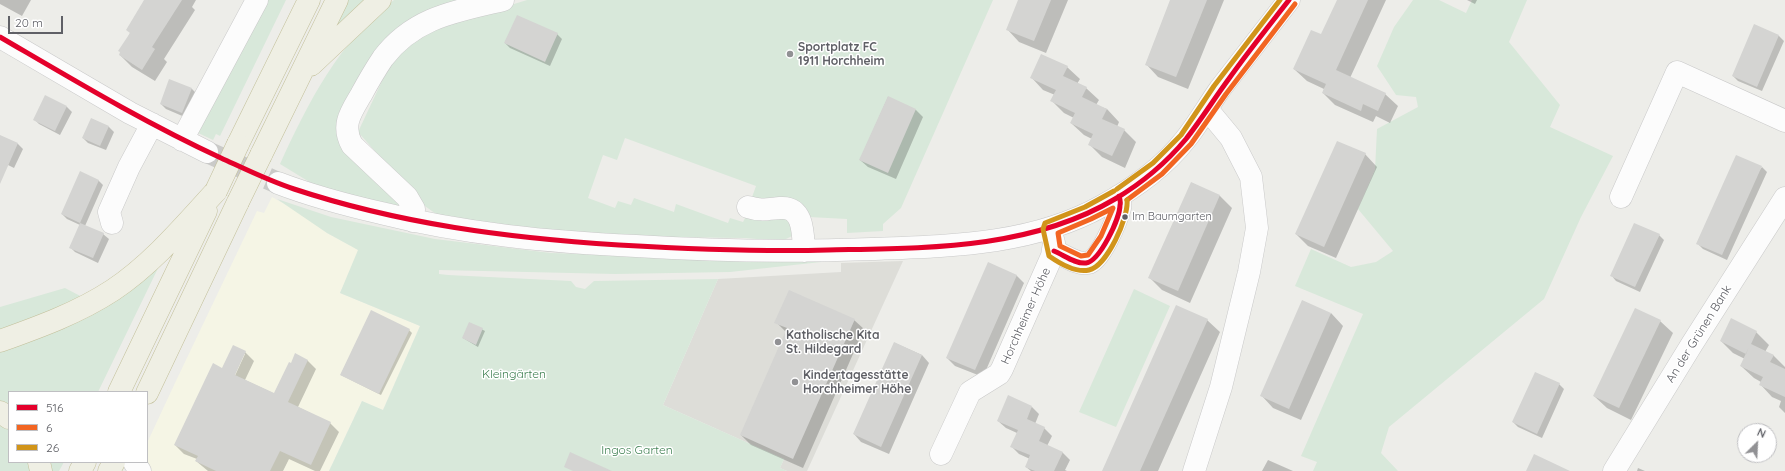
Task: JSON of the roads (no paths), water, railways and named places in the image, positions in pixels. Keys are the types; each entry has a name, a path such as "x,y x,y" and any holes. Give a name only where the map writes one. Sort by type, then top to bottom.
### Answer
{"highway":[{"path":"119,391 309,0"},
{"path":"148,391 238,202 337,0"},
{"path":"300,76 380,0"},
{"path":"0,341 70,314 114,290 160,250 216,191"}],"street":[{"path":"182,140 257,0"},
{"path":"413,221 414,209 407,197 352,145 348,137 349,117 384,57 407,34 420,24 439,17 503,0"},
{"path":"278,183 330,200 413,221 496,234 591,244 804,251 925,247 1022,236 1050,228 1089,213 1119,196 1145,178 1167,159 1186,140 1207,109 1289,0"},
{"path":"0,37 152,124 207,152"},
{"path":"1621,197 1677,72 1785,122"},
{"path":"1194,471 1221,387 1247,280 1257,228 1251,176 1231,138 1207,109"},
{"path":"112,223 109,212 129,167 152,124"},
{"path":"1050,228 1054,250 1080,262 1089,263 1094,261 1100,253 1120,209 1119,196"},
{"name":"An der Grünen Bank","path":"1614,471 1692,344 1785,198"},
{"path":"748,207 763,210 781,208 793,211 802,223 804,251"},
{"name":"Horchheimer Höhe","path":"940,454 970,392 999,374 1002,369 1032,305 1054,250"}],"tunnel":[{"path":"207,152 278,183"}],"place":[{"name":"Sportplatz FC 1911 Horchheim","path":"790,54"},
{"name":"Im Baumgarten","path":"1125,217"},
{"name":"Katholische Kita St. Hildegard","path":"778,342"},
{"name":"Kindertagesstätte Horchheimer Höhe","path":"795,382"}],"park label":[{"name":"Kleingärten","path":"514,374"},
{"name":"Ingos Garten","path":"637,450"}]}
